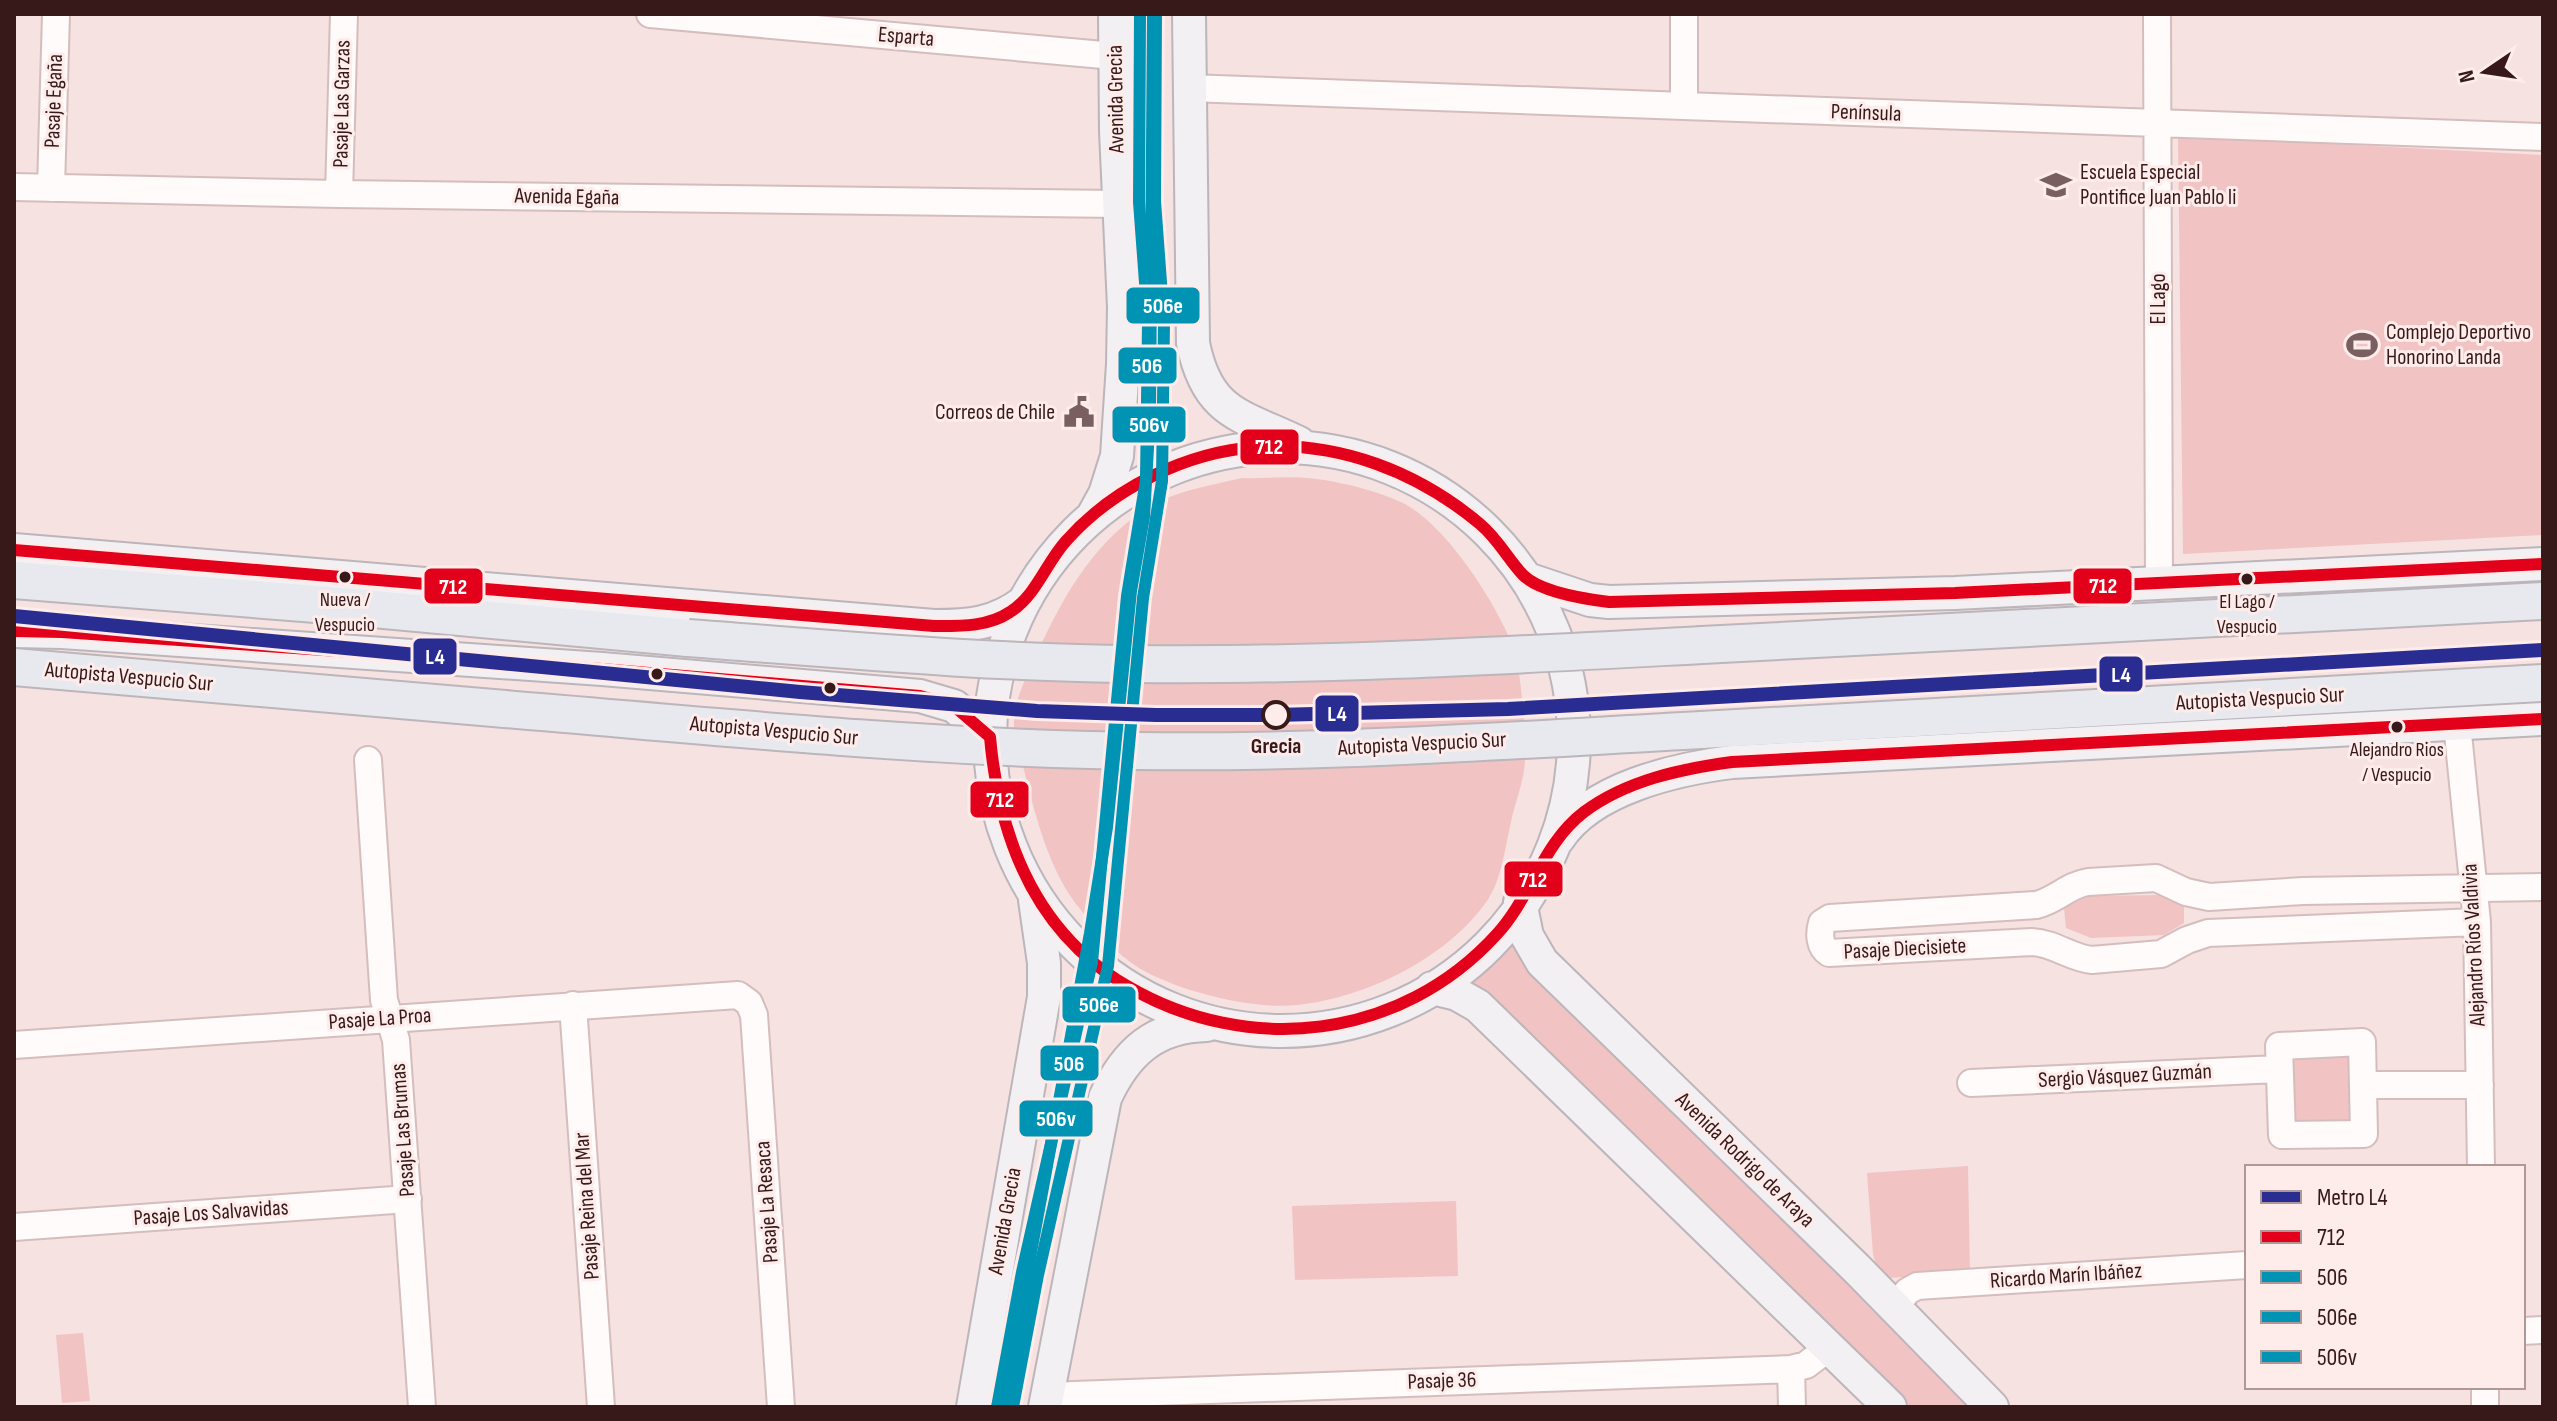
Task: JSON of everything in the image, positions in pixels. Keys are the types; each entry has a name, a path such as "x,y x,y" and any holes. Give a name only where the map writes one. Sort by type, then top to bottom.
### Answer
{"highway":[{"path":"14,580 959,658 1161,664 1403,660 2543,601"},
{"name":"Autopista Vespucio Sur","path":"14,667 910,741 1092,750 1285,750 2543,683"}],"main road":[{"name":"Avenida Grecia","path":"1093,515 1114,471 1119,441 1124,307 1115,14"},
{"path":"1189,14 1193,343 1197,364 1209,390 1225,407 1309,447"},
{"path":"1557,842 1566,809 1575,741 1567,673 1544,609 1527,579 1484,527 1451,500 1377,462 1309,447 1255,447 1202,457 1146,480 1093,515 1067,541 1043,570 1009,635 992,702 990,737 997,802 1014,854 1034,893 1062,932 1101,970 1146,999 1213,1025 1263,1031 1315,1028 1375,1014 1432,988 1481,951 1502,928 1557,842 1584,812 1604,799 1651,779 1705,765 2543,719"},
{"path":"14,550 934,626 986,623 1011,612 1024,602"},
{"path":"1527,579 1590,600 1609,602 1955,593 2543,564"},
{"path":"14,631 602,669 920,696 954,706 990,737"},
{"name":"Avenida Grecia","path":"973,1407 1044,997 1044,963 1034,893"},
{"name":"Avenida Rodrigo de Araya","path":"1520,902 1527,936 1542,962 1992,1407"},
{"path":"1432,988 1457,994 1478,1006 1890,1407"},
{"path":"1046,1401 1105,1098 1121,1068 1150,1041 1175,1029 1213,1025"}],"street":[{"name":"Pasaje Egaña","path":"51,188 56,14"},
{"name":"Pasaje Las Garzas","path":"339,194 344,14"},
{"name":"Esparta","path":"650,14 1114,56"},
{"path":"1684,14 1684,106"},
{"name":"El Lago","path":"2157,14 2159,583"},
{"name":"Península","path":"1189,88 2543,137"},
{"name":"Avenida Egaña","path":"14,187 1119,204"},
{"name":"Alejandro Ríos Valdivia","path":"2457,724 2477,922 2481,1165"},
{"name":"Pasaje Las Brumas","path":"368,760 384,1000 396,1040 422,1407"},
{"name":"Pasaje Diecisiete","path":"2474,889 2303,891 2209,897 2186,892 2156,878 2088,882 2079,883 2036,905 1830,918 1822,923 1821,940 1829,953 2043,943 2092,960 2155,955 2208,933 2477,922"},
{"path":"2474,889 2543,887"},
{"name":"Pasaje La Proa","path":"14,1045 734,994 746,999"},
{"name":"Pasaje La Resaca","path":"746,999 754,1015 781,1407"},
{"name":"Pasaje Reina del Mar","path":"573,1005 601,1407"},
{"path":"2362,1042 2364,1085 2364,1134 2282,1135 2279,1046 2362,1042"},
{"name":"Sergio Vásquez Guzmán","path":"1971,1083 2278,1069"},
{"path":"2364,1085 2480,1085"},
{"name":"Pasaje Los Salvavidas","path":"14,1227 408,1199"},
{"name":"Ricardo Marín Ibáñez","path":"1894,1307 1917,1286 2245,1265"},
{"name":"Pasaje 36","path":"1046,1401 1791,1369 1806,1365 1830,1347"},
{"path":"1791,1369 1792,1407"}],"shaded area":[{"name":"Complejo Deportivo Honorino Landa","path":"2178,136 2543,155 2543,535 2183,554"},
{"path":"1299,477 1343,484 1393,499 1419,514 1452,546 1493,606 1512,644 1522,700 1523,774 1500,873 1487,901 1450,940 1403,972 1350,994 1297,1005 1259,1005 1194,991 1139,968 1115,949 1081,910 1059,877 1037,818 1014,730 1014,717 1024,681 1046,635 1079,576 1107,542 1141,512 1164,499 1242,478"},
{"path":"2163,895 2184,907 2184,923 2164,935 2091,938 2066,928 2064,908 2089,896"},
{"path":"1522,927 1979,1407 1905,1407 1456,990 1497,956"},
{"path":"2360,1045 2362,1130 2285,1133 2282,1048"},
{"path":"1968,1166 1970,1272 1889,1278 1877,1269 1873,1254 1867,1173"},
{"path":"1456,1201 1458,1276 1295,1280 1292,1206"},
{"path":"83,1333 90,1401 62,1403 56,1335"}],"metro line":[{"name":"L4","path":"14,616 800,692 1037,711 1156,715 1508,709 2543,650"}],"transit line":[{"name":"506","path":"997,1407 1022,1272 1092,962 1127,596 1146,480 1148,323 1139,202 1140,14"},
{"name":"506v","path":"1003,1404 1107,827 1131,591 1144,517 1150,413 1153,14"},
{"name":"506e","path":"1013,1407 1038,1275 1108,966 1143,598 1162,481 1164,323 1155,201 1156,14"},
{"name":"712","path":"14,550 964,626 992,621 1019,605 1066,541 1128,489 1204,456 1230,450 1288,446 1347,455 1404,475 1431,489 1480,524 1531,581 1563,594 1609,602 1955,593 2543,564"},
{"name":"712","path":"14,631 602,669 920,696 954,706 990,737 1002,811 1013,846 1027,879 1068,939 1095,964 1127,986 1174,1008 1222,1023 1272,1029 1321,1026 1370,1016 1416,997 1459,970 1509,919 1547,854 1584,812 1618,792 1674,772 1732,762 2543,719"}],"place":[{"name":"Escuela Especial Pontifice Juan Pablo Ii","path":"2056,185"},
{"name":"Complejo Deportivo Honorino Landa","path":"2362,345"},
{"name":"Correos de Chile","path":"1079,412"},
{"name":"Nueva / Vespucio","path":"345,577"},
{"name":"El Lago / Vespucio","path":"2247,579"},
{"name":"Grecia","path":"1276,715"},
{"name":"Alejandro Rios / Vespucio","path":"2397,727"}]}
